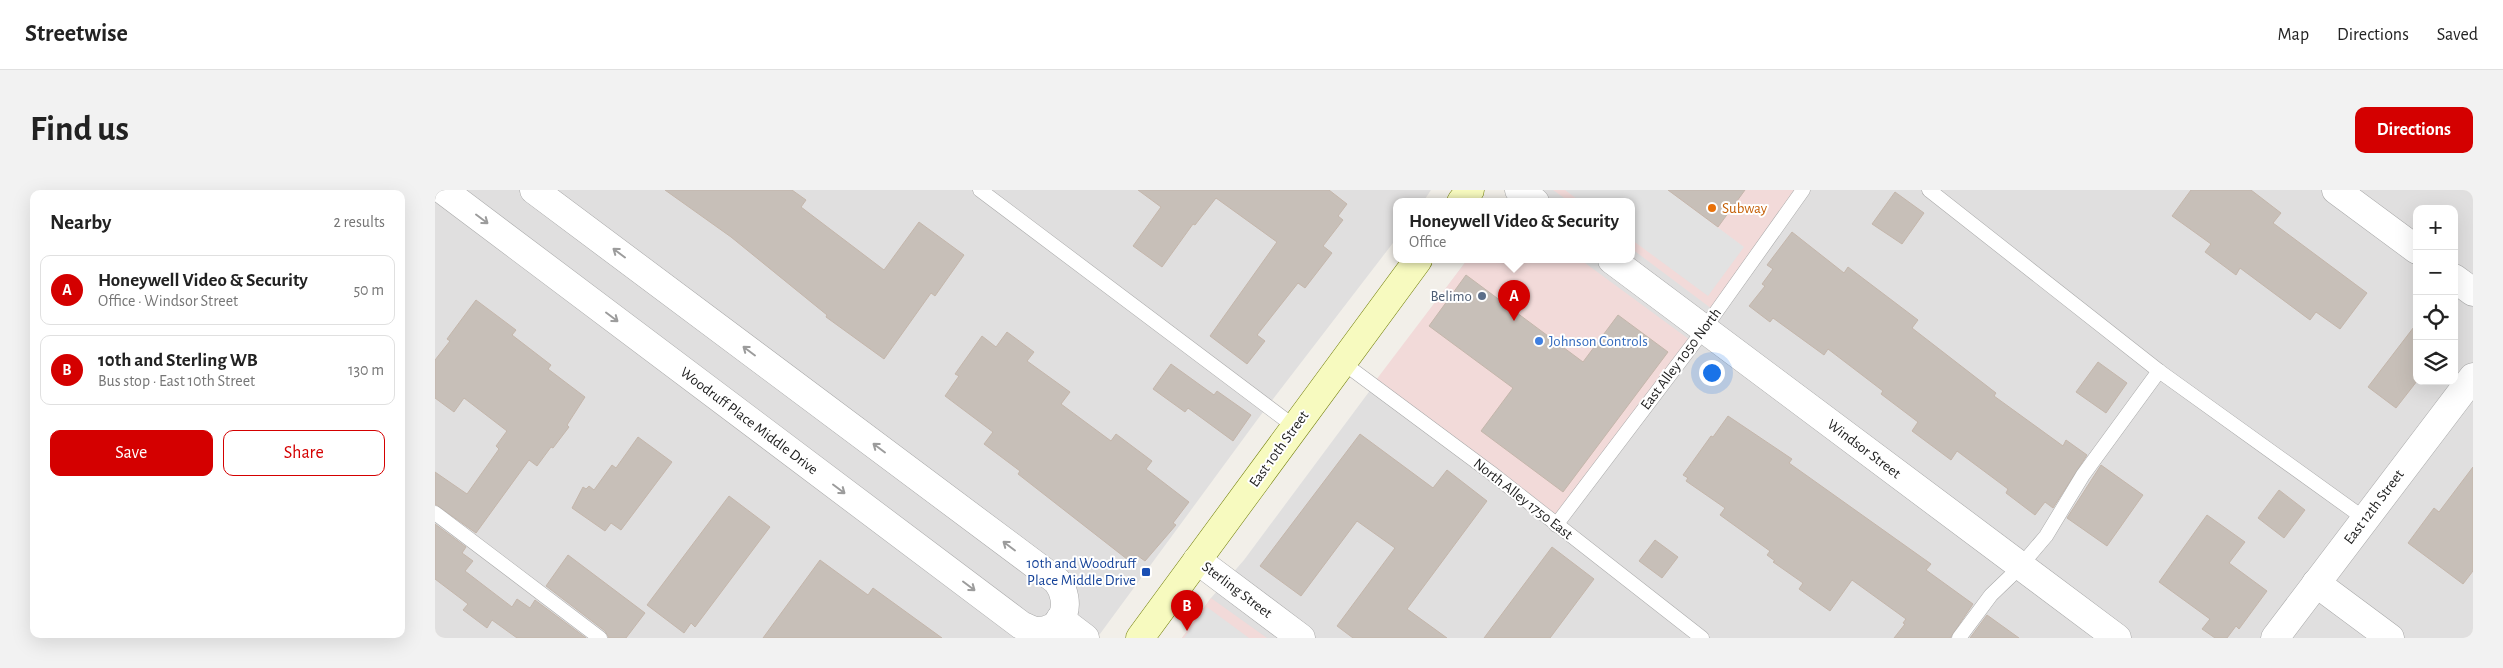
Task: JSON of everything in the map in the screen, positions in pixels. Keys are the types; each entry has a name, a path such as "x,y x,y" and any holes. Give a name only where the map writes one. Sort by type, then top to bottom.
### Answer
{"main road":[{"name":"East 10th Street","path":"1140,638 1416,263"}],"street":[{"name":"Woodruff Place Middle Drive","path":"443,190 1021,625 1035,631 1049,628 1060,620"},
{"path":"534,190 1057,581 1065,594 1066,603 1060,620 1085,638"},
{"path":"1519,190 1530,198"},
{"path":"2336,190 2413,247"},
{"name":"Windsor Street","path":"1616,263 2117,638"},
{"path":"2458,281 2473,292"},
{"name":"East 12th Street","path":"2275,638 2473,377"},
{"name":"Sterling Street","path":"1197,560 1301,638"},
{"path":"2316,583 2390,638"}],"lane":[{"path":"980,190 1295,427"},
{"name":"East Alley 1050 North","path":"1556,525 1704,329 1803,190"},
{"path":"1929,190 2159,371 2365,519"},
{"name":"North Alley 1750 East","path":"1342,362 1702,638"},
{"path":"1959,638 1991,595 2021,566 2046,536 2083,475 2159,371"},
{"path":"435,513 600,638"}],"shaded area":[{"path":"435,190 1431,190 1426,198 1393,198 1393,243 1260,416 1097,638 435,638"},
{"path":"1518,190 2473,190 2473,638 1182,638 1211,598 1244,560 1465,263 1635,263 1635,198 1513,198"},
{"path":"1553,190 1803,190 1716,312 1635,251 1635,198 1564,198"},
{"path":"1565,190 1668,190 1744,247 1708,296 1635,242 1635,198 1576,198"},
{"path":"1465,263 1585,263 1694,343 1556,525 1373,384"},
{"path":"1211,598 1267,638 1182,638"},
{"path":"1207,607 1249,638 1184,638"}],"building":[{"path":"665,190 792,190 806,200 801,207 884,270 919,222 964,255 935,296 931,293 884,359 826,317 827,315 731,237"},
{"path":"1138,190 1329,190 1347,204 1338,216 1343,220 1323,246 1332,253 1305,288 1298,283 1257,335 1265,341 1247,364 1210,336 1277,242 1216,198 1195,225 1193,224 1162,267 1133,246 1161,207"},
{"name":"Subway","path":"1668,190 1745,190 1718,227"},
{"path":"2191,190 2251,190 2281,213 2273,223 2367,293 2340,329 2316,312 2310,320 2240,268 2236,275 2205,252 2211,244 2172,216"},
{"path":"1895,192 1924,213 1902,244 1872,224"},
{"path":"1792,232 1844,273 1848,267 1918,320 1912,328 1996,393 1994,396 2063,446 2066,440 2087,455 2053,508 2045,502 2035,515 2006,493 2008,489 1957,451 1951,460 1912,431 1918,422 1881,394 1883,391 1828,349 1824,355 1773,318 1770,322 1749,306 1765,286 1762,284 1773,269 1767,265"},
{"path":"1466,275 1583,362 1618,315 1668,352 1563,492 1481,431 1513,388 1429,326"},
{"path":"476,300 516,330 512,335 551,365 548,369 585,397 567,425 569,427 553,448 551,447 537,466 529,460 476,533 435,504 435,472 467,494 499,449 496,446 507,431 464,398 454,412 435,398 435,360 450,341 447,339"},
{"path":"2413,328 2414,385 2396,408 2368,387"},
{"path":"1007,332 1034,352 1027,361 1070,392 1061,404 1111,441 1116,434 1152,461 1146,469 1189,502 1173,523 1176,525 1145,561 1138,556 1132,563 1018,474 1020,471 984,444 993,432 945,396 959,376 955,374 982,336 996,347"},
{"path":"2098,362 2127,383 2106,413 2076,392"},
{"path":"1171,364 1214,395 1217,391 1251,415 1233,441 1188,408 1185,412 1153,389"},
{"path":"1728,416 1792,459 1789,463 1931,564 1926,570 1973,604 1950,638 1894,638 1905,624 1903,623 1906,619 1852,580 1830,611 1799,589 1803,583 1773,562 1775,561 1767,555 1770,551 1720,515 1725,508 1686,481 1688,478 1683,475"},
{"path":"1360,434 1433,488 1447,470 1487,501 1407,609 1447,638 1353,638 1337,626 1395,548 1357,521 1301,596 1260,566"},
{"path":"638,437 672,462 621,530 611,523 605,531 572,508 583,487 586,489 589,486 594,490 612,465 616,468"},
{"path":"2101,465 2143,495 2107,546 2067,518"},
{"path":"2473,467 2473,571 2463,584 2408,543 2434,508 2439,512"},
{"path":"2279,490 2305,510 2284,538 2258,518"},
{"path":"729,496 770,527 695,627 691,623 684,633 647,605"},
{"path":"2207,515 2245,542 2229,563 2267,591 2239,629 2236,626 2227,638 2215,638 2202,629 2210,619 2159,582"},
{"path":"435,524 466,547 462,553 473,561 465,571 512,607 517,599 530,608 535,600 586,638 517,638 492,620 487,628 463,610 468,604 435,579"},
{"path":"1655,540 1678,557 1662,578 1639,561"},
{"path":"1552,547 1594,579 1550,638 1484,638"},
{"path":"568,555 645,613 626,638 609,638 605,631 546,586"},
{"path":"820,560 868,595 873,588 942,638 763,638"},
{"path":"1987,615 2019,638 1970,638"}],"place":[{"name":"Subway","path":"1712,208"},
{"name":"Belimo","path":"1482,296"},
{"name":"Honeywell Video & Security","path":"1514,321"},
{"name":"Johnson Controls","path":"1539,341"},
{"name":"10th and Woodruff Place Middle Drive","path":"1146,572"},
{"name":"10th and Sterling WB","path":"1187,631"}]}
